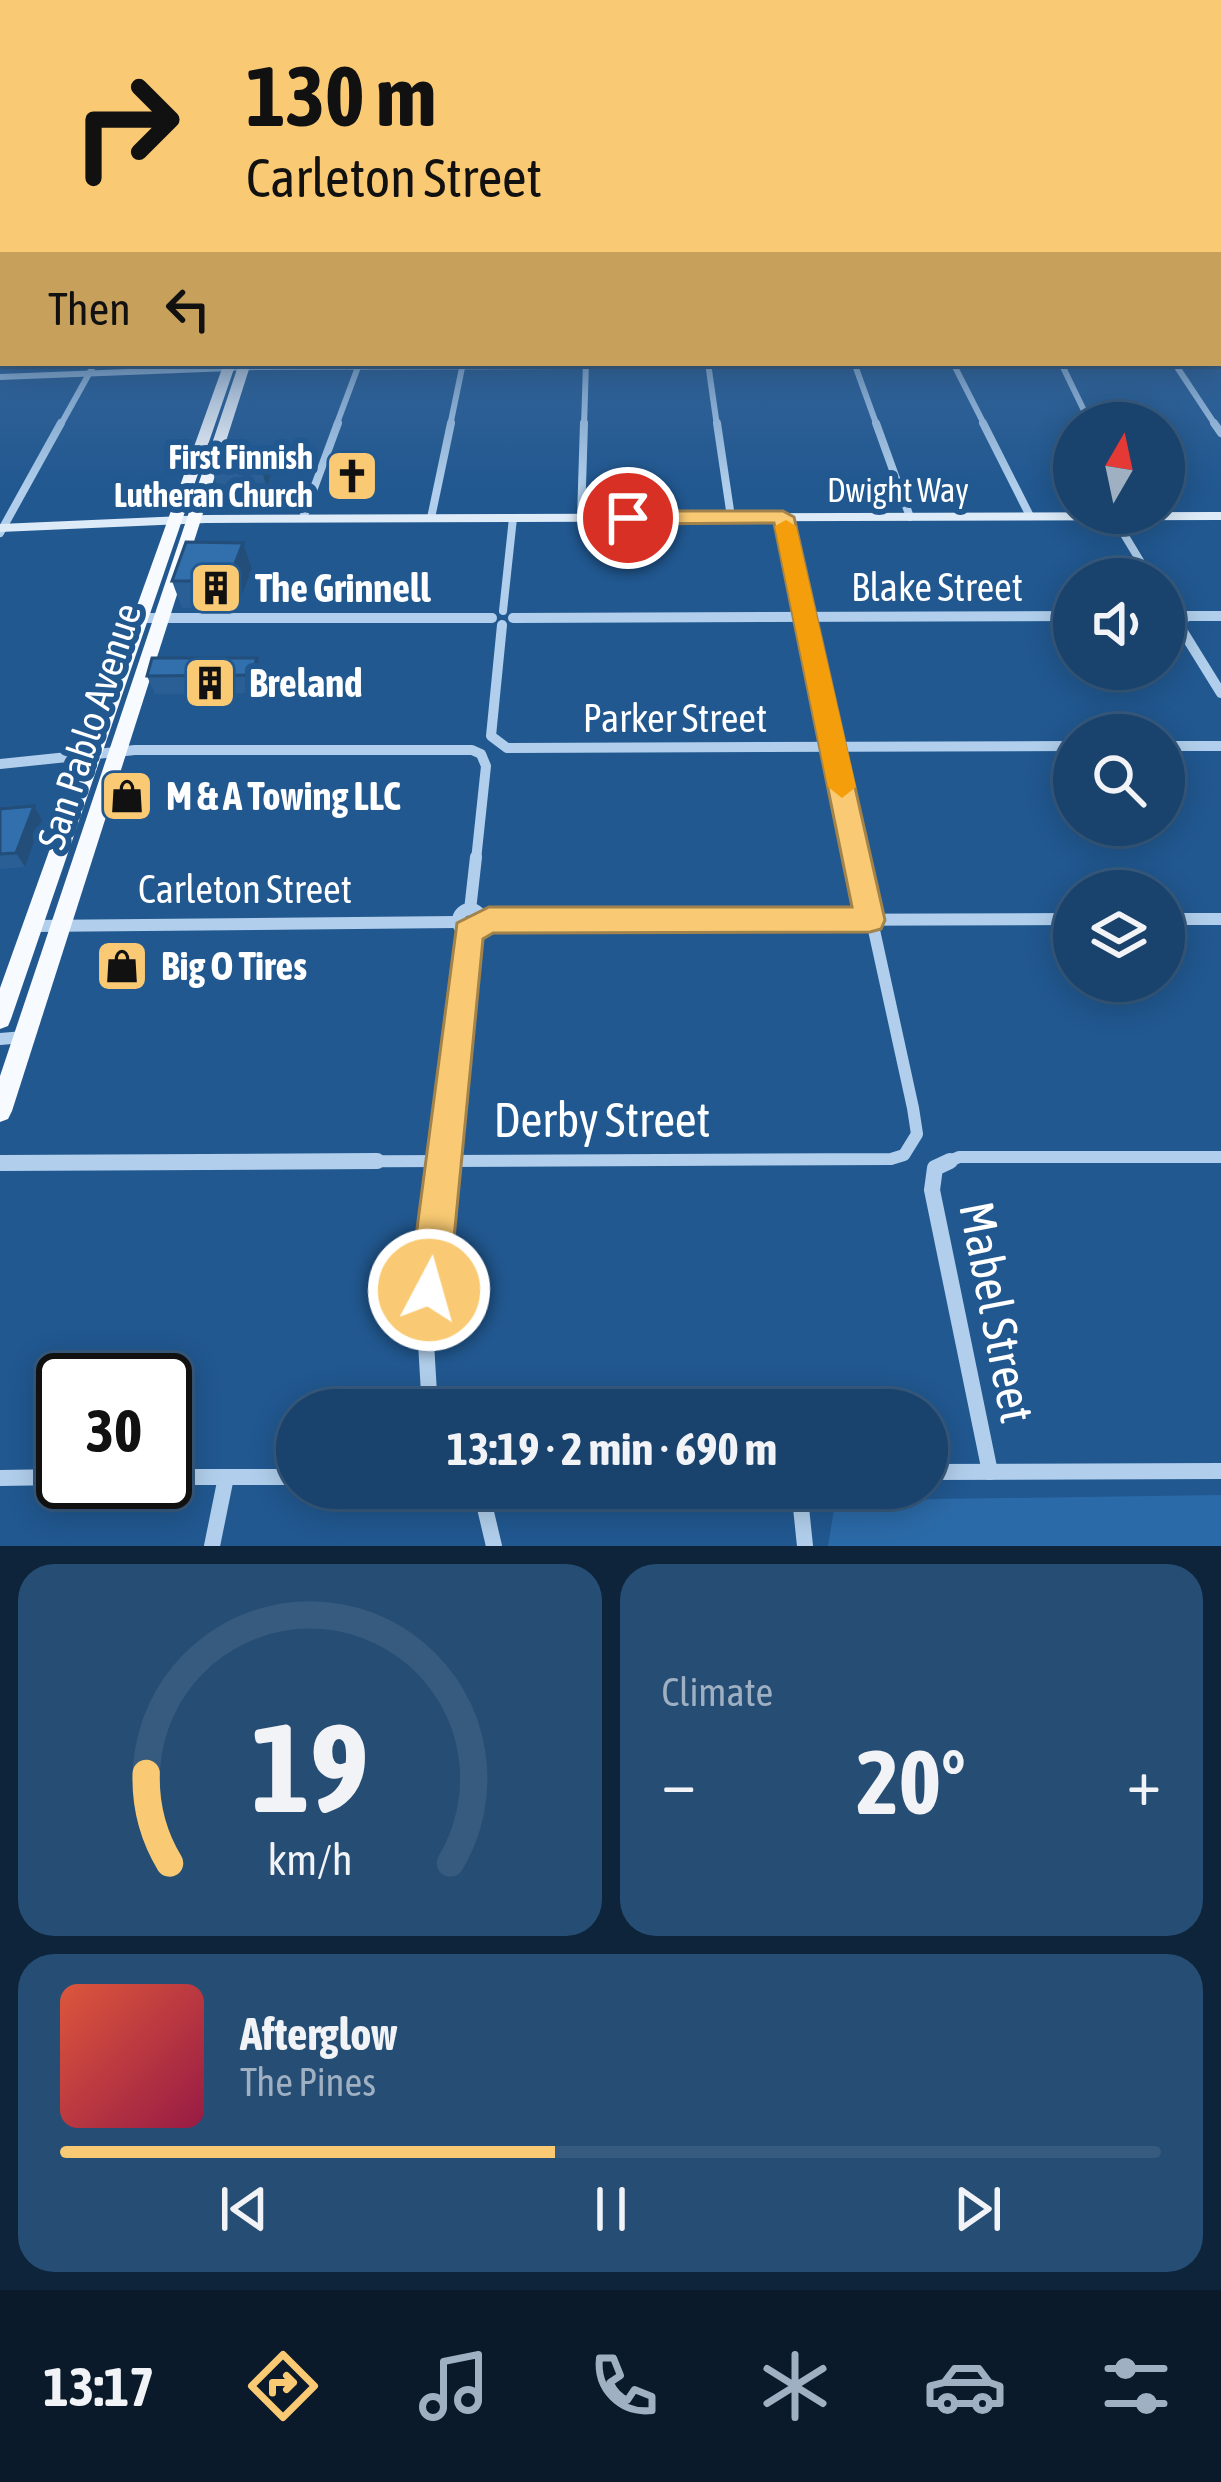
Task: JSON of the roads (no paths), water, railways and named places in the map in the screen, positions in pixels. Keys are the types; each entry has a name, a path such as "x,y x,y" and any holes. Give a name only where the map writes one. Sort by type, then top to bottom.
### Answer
{"main road":[{"name":"San Pablo Avenue","path":"0,1111 12,1038 61,924 194,519 237,366"},
{"name":"San Pablo Avenue","path":"0,1019 175,519 237,366"}],"street":[{"path":"1,530 93,366"},
{"path":"0,376 218,366"},
{"path":"298,366 410,366"},
{"path":"431,518 462,366"},
{"path":"581,518 586,366"},
{"path":"708,366 731,517"},
{"path":"855,366 910,517"},
{"path":"954,366 1030,516"},
{"path":"1062,366 1080,402"},
{"path":"1176,366 1221,433"},
{"path":"303,518 358,367"},
{"name":"Dwight Way","path":"1185,515 1221,516"},
{"name":"Dwight Way","path":"1,530 175,519 1053,516"},
{"path":"783,517 870,920"},
{"path":"502,618 513,518"},
{"name":"Blake Street","path":"142,618 1053,616"},
{"path":"1185,619 1221,616"},
{"name":"Parker Street","path":"502,618 491,729 494,742 514,749 1053,746"},
{"path":"1185,626 1221,693"},
{"path":"1185,746 1221,746"},
{"path":"0,764 118,752 478,752 486,766 470,910 462,927 425,1326 429,1389"},
{"path":"470,910 478,912 483,921"},
{"path":"483,921 1053,919"},
{"path":"1185,919 1221,919"},
{"name":"Derby Street","path":"0,1163 891,1159 912,1148 917,1135 870,920"},
{"path":"462,927 478,929 483,921"},
{"name":"Carleton Street","path":"33,926 462,927"},
{"name":"Mabel Street","path":"990,1472 932,1190 935,1168 959,1157 1221,1157"},
{"path":"948,1472 1221,1471"},
{"path":"192,1477 276,1477"},
{"path":"212,1546 226,1477"},
{"path":"0,1478 36,1478"},
{"path":"485,1509 494,1546"},
{"path":"801,1509 805,1546"}],"place":[{"name":"First Finnish Lutheran Church","path":"352,476"},
{"name":"The Grinnell","path":"216,588"},
{"name":"Breland","path":"210,683"},
{"name":"M & A Towing LLC","path":"127,796"},
{"name":"Big O Tires","path":"122,966"}]}
